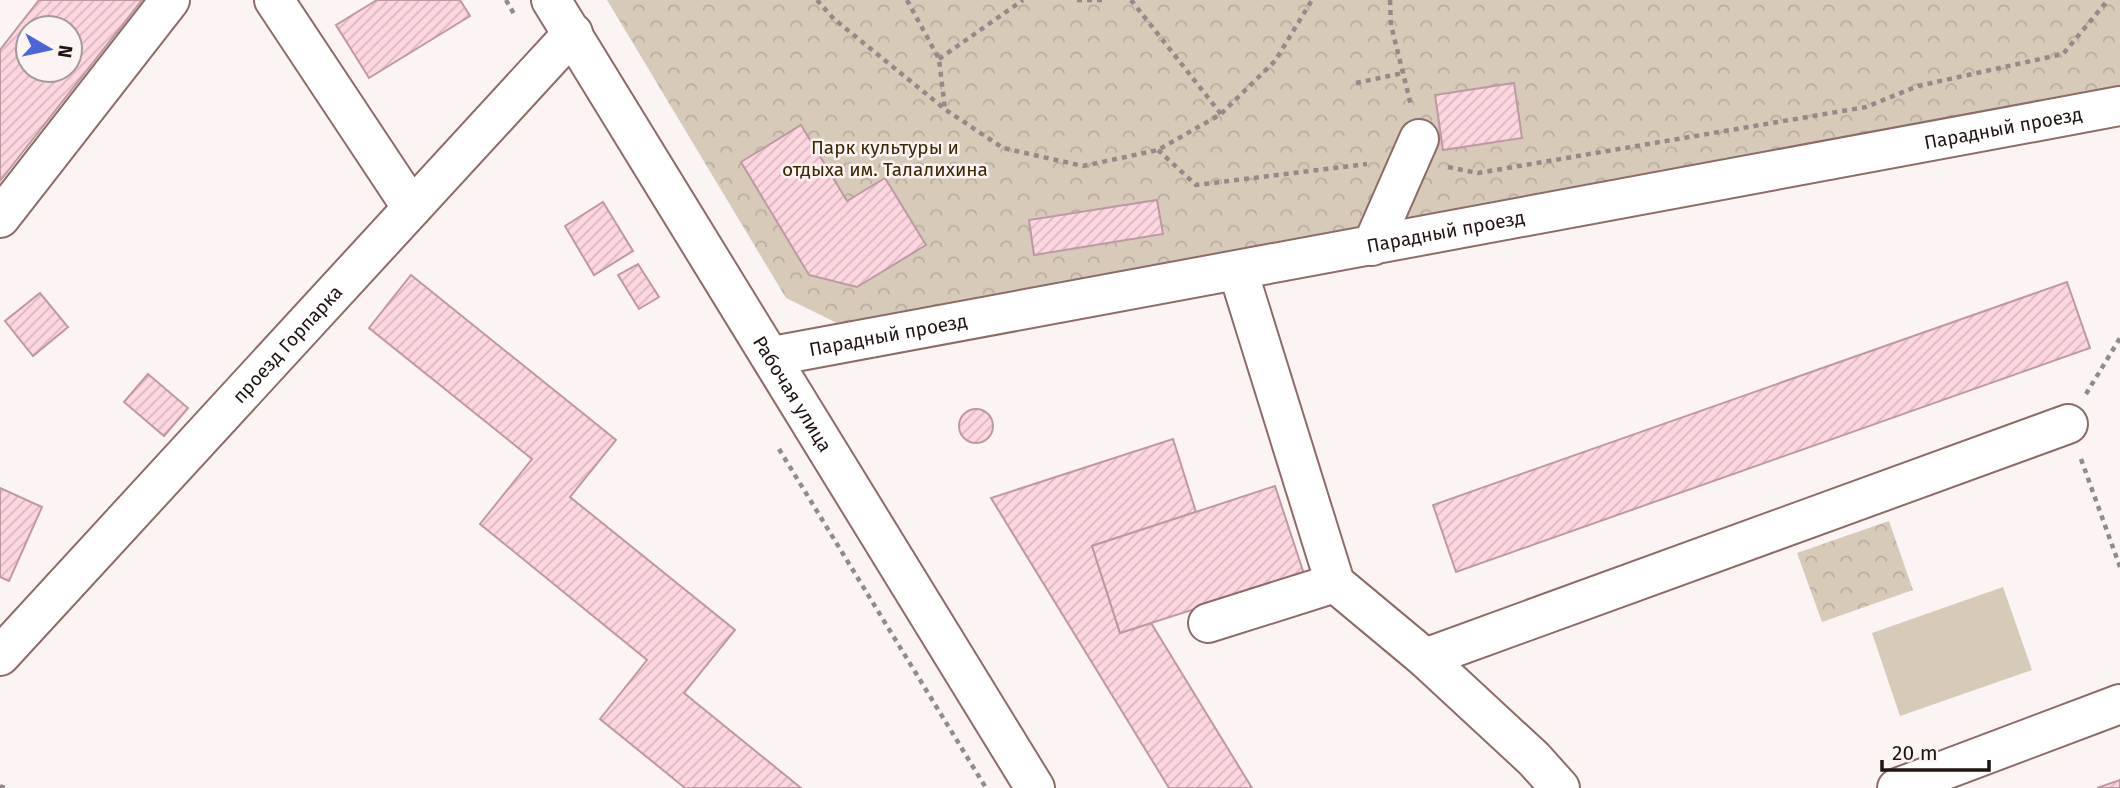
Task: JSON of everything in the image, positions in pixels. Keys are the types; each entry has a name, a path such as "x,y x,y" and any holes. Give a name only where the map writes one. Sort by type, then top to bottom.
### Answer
{"street":[{"path":"0,218 170,0"},
{"path":"274,0 412,208"},
{"name":"Рабочая улица","path":"551,0 1035,788"},
{"name":"проезд Горпарка","path":"0,656 573,33"},
{"name":"Парадный проезд","path":"772,356 2120,106"},
{"path":"1372,246 1414,149"},
{"path":"1238,271 1335,583 1425,658 1534,759 1560,788"},
{"path":"1425,658 2068,424"},
{"path":"1208,623 1335,583"},
{"path":"1896,788 2120,704"}],"path":[{"path":"817,0 834,19 946,110 1003,148 1083,166 1158,150 1221,114 1275,61 1312,0"},
{"path":"907,0 939,59 946,110"},
{"path":"939,59 1023,0"},
{"path":"1077,0 1105,0"},
{"path":"1131,0 1221,114"},
{"path":"1390,0 1391,25 1403,73 1414,149"},
{"path":"1158,150 1196,185 1414,149 1478,173 1866,107 1917,86 2063,54 2108,0"},
{"path":"1356,83 1403,73"},
{"path":"0,786 5,788"}],"green space":[{"name":"Парк культуры и отдыха им. Талалихина","path":"607,0 2120,0 2120,92 1381,222 845,327 786,298"},
{"path":"1889,521 1913,590 1822,622 1797,553"},
{"path":"2003,587 2032,670 1900,716 1872,633"}],"building":[{"path":"39,0 142,0 84,74 84,14 28,14"},
{"path":"377,0 460,0 470,16 369,78 336,25"},
{"path":"14,32 14,84 76,84 0,181 0,50"},
{"path":"1514,83 1522,138 1443,150 1435,95"},
{"path":"801,125 847,201 885,178 926,245 857,287 809,275 741,162"},
{"path":"1157,200 1163,234 1034,255 1029,220"},
{"path":"603,202 633,251 594,275 565,226"},
{"path":"638,264 659,297 639,309 618,275"},
{"path":"411,275 616,440 570,497 735,630 684,693 801,788 685,788 600,719 647,660 480,524 532,459 369,328"},
{"path":"2067,282 2090,348 1456,572 1433,505"},
{"path":"40,293 68,327 33,356 5,321"},
{"path":"148,374 188,408 164,436 124,402"},
{"path":"976,409 988,414 993,426 988,438 976,443 964,438 959,426 964,414"},
{"path":"1173,439 1196,512 1092,546 1120,633 1151,623 1252,788 1169,788 991,498"},
{"path":"1275,486 1304,574 1120,633 1092,546"},
{"path":"0,488 42,507 9,581 0,577"},
{"path":"2120,780 2120,788 2097,788"}]}
